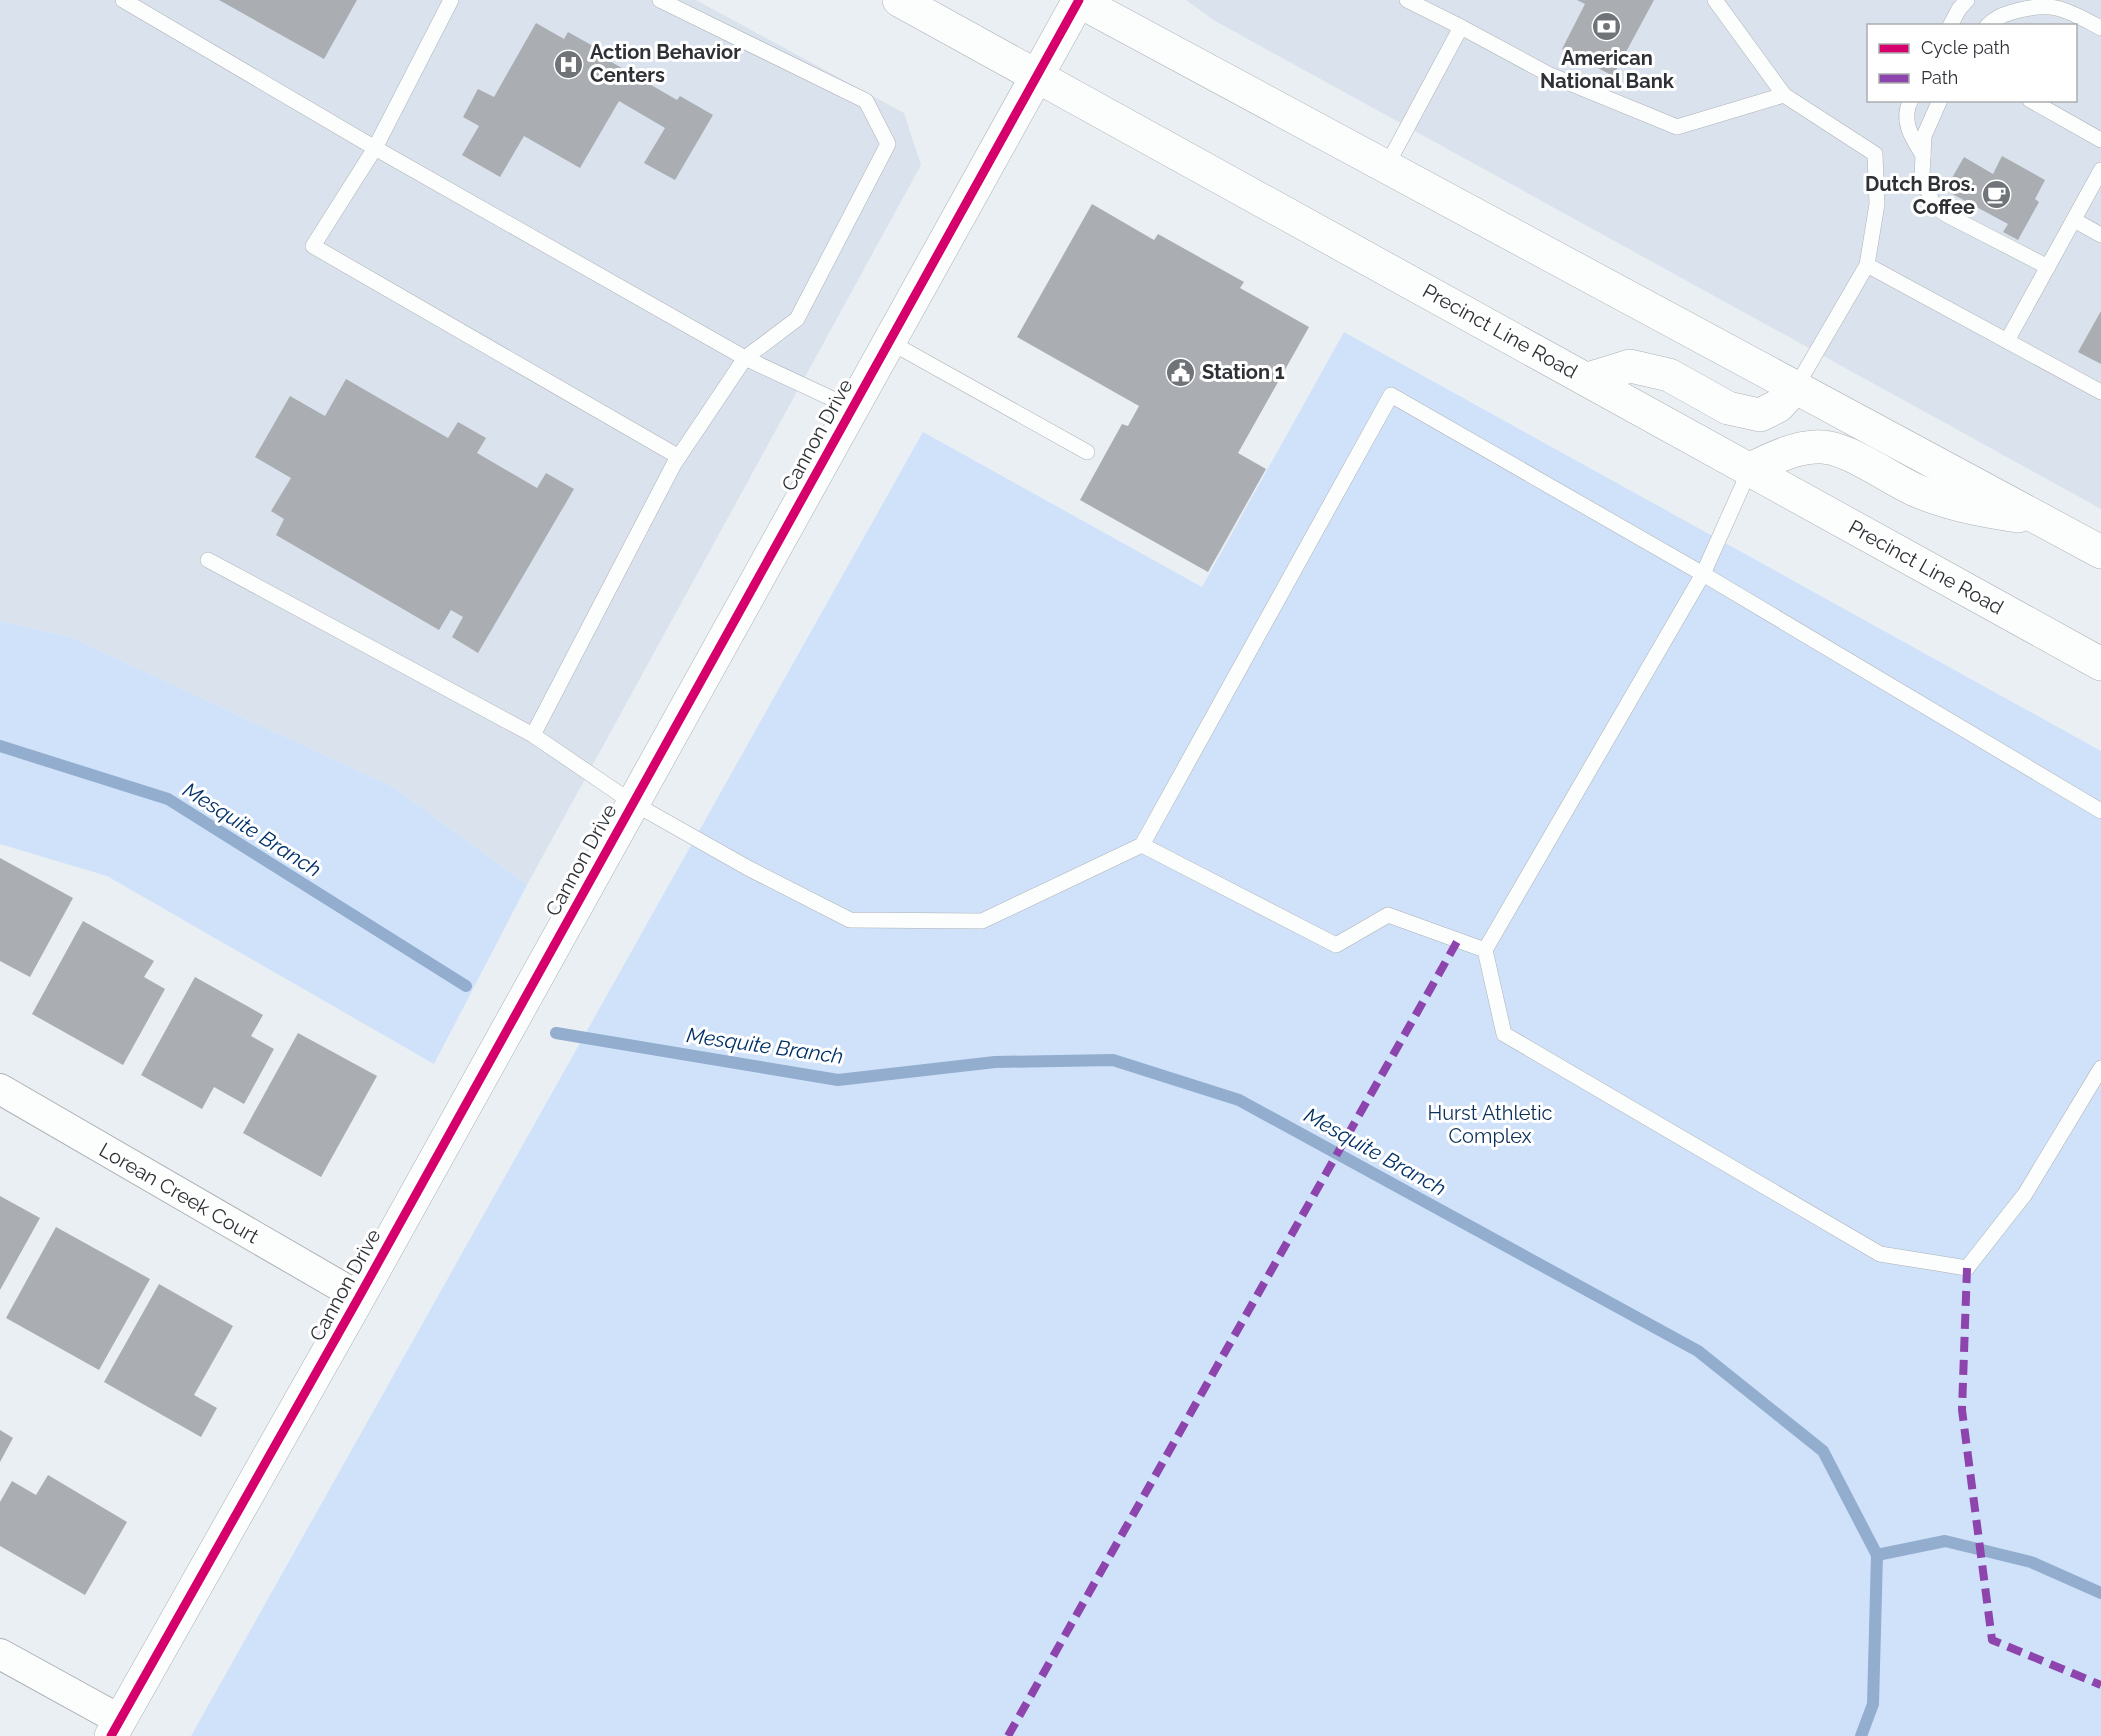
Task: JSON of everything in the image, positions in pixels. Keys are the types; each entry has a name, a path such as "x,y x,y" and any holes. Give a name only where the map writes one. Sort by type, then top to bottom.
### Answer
{"main road":[{"name":"Precinct Line Road","path":"899,0 2101,664"},
{"name":"Cannon Drive","path":"116,1728 359,1297 1078,0"},
{"path":"1078,0 2101,552"},
{"path":"1588,379 1630,366 1669,375 1728,408 1760,415 1778,406 1796,387"},
{"path":"1750,469 1785,453 1816,446 1841,451 1919,491 1971,509 2041,519"}],"street":[{"name":"Lorean Creek Court","path":"0,1089 359,1297"},
{"path":"0,1654 116,1728"}],"lane":[{"path":"123,0 375,148 745,358 852,408"},
{"path":"451,0 375,148 313,246 679,457"},
{"path":"532,735 679,457 745,358 797,319 888,144 866,101 660,0"},
{"path":"1407,0 1550,75 1677,127 1784,95"},
{"path":"1714,0 1784,95 1875,154 1877,204 1868,265 1796,387"},
{"path":"1951,24 1967,0"},
{"path":"1989,24 1998,15 2039,6 2066,10 2101,28"},
{"path":"1386,166 1461,27"},
{"path":"1910,102 1905,111 1910,135 1923,155"},
{"path":"1939,102 1924,136 1923,155 1922,176 1934,206 1947,215 2048,267"},
{"path":"2034,102 2101,140"},
{"path":"2007,341 2101,170"},
{"path":"2074,220 2101,235"},
{"path":"1868,265 2101,392"},
{"path":"890,342 1087,452"},
{"path":"208,560 532,735 633,804 748,868 850,920 982,921 1142,845 1391,395 1704,574 2101,811"},
{"path":"1750,469 1704,574 1485,950 1504,1034 1880,1254 1967,1268 2025,1194 2101,1068"},
{"path":"1142,845 1336,945 1388,915 1485,950"}],"shaded area":[{"path":"0,0 696,0 904,113 921,165 527,885 393,787 70,637 0,621"},
{"path":"1186,0 2101,0 2101,509 1215,21"}],"green space":[{"name":"Hurst Athletic Complex","path":"1344,332 2101,751 2101,1736 191,1736 923,432 1202,587"},
{"path":"0,621 70,637 393,787 527,885 434,1064 107,876 0,844"}],"building":[{"path":"219,0 357,0 324,59"},
{"name":"American National Bank","path":"1577,0 1654,0 1613,76 1562,49 1585,4"},
{"path":"536,23 564,39 568,32 611,56 608,60 677,100 680,96 713,115 675,180 644,163 665,128 619,101 580,168 524,136 500,177 462,155 479,126 463,117 478,89 494,97"},
{"name":"Dutch Bros. Coffee","path":"2002,156 2045,180 2035,199 2039,202 2018,240 2003,232 2008,224 1945,190 1964,157 1993,174"},
{"name":"Station 1","path":"1092,204 1154,240 1158,234 1244,282 1240,288 1309,327 1238,453 1266,469 1208,572 1080,500 1122,424 1128,426 1139,406 1017,337"},
{"path":"2101,311 2101,364 2078,352"},
{"path":"346,379 448,438 458,422 486,438 477,453 537,488 546,473 574,489 478,653 452,637 463,617 451,610 439,630 276,535 284,519 271,511 291,478 255,457 290,396 325,416"},
{"path":"0,858 73,898 30,977 0,961"},
{"path":"83,921 154,961 144,977 165,989 123,1065 32,1014"},
{"path":"195,977 263,1015 251,1036 274,1049 244,1104 214,1087 202,1109 141,1075"},
{"path":"298,1033 377,1076 321,1177 243,1133"},
{"path":"0,1196 40,1218 0,1290"},
{"path":"56,1227 150,1279 99,1370 6,1318"},
{"path":"159,1284 233,1326 194,1395 217,1408 201,1437 104,1382"},
{"path":"0,1430 13,1438 0,1462"},
{"path":"48,1475 127,1522 85,1595 0,1546 0,1502 12,1481 36,1495"}],"waterway":[{"name":"Mesquite Branch","path":"0,746 168,799 466,986"},
{"name":"Mesquite Branch","path":"556,1033 838,1080 995,1062 1113,1060 1239,1100 1698,1351 1823,1451 1877,1555 1873,1704 1861,1736"},
{"path":"1877,1555 1945,1541 2031,1562 2101,1593"}],"marked path":[{"path":"1008,1736 1458,940"},
{"path":"1967,1268 1962,1410 1992,1640 2101,1685"}],"cycle path":[{"path":"111,1736 359,1297 1079,0"}],"place":[{"name":"American National Bank","path":"1607,27"},
{"name":"Action Behavior Centers","path":"569,64"},
{"name":"Dutch Bros. Coffee","path":"1996,195"},
{"name":"Station 1","path":"1181,372"}]}
